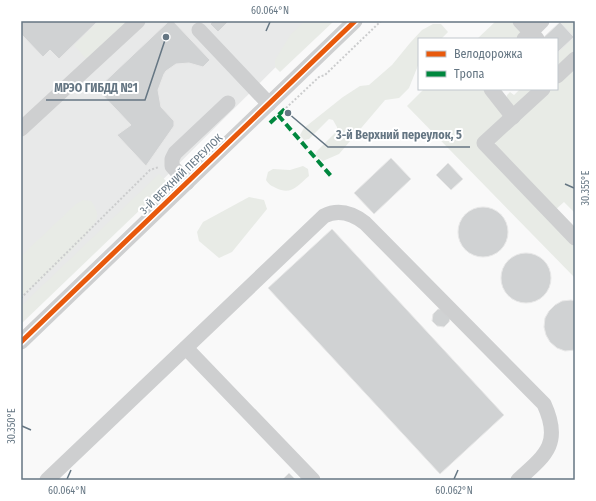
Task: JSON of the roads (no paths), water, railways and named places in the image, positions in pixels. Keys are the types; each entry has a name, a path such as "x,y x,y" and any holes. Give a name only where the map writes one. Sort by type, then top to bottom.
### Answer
{"street":[{"path":"21,129 138,21"},
{"name":"3-Й ВЕРХНИЙ ПЕРЕУЛОК","path":"21,342 355,21"},
{"path":"520,21 531,37 542,21"},
{"path":"199,30 268,104"},
{"path":"558,75 575,59"},
{"path":"491,90 513,116"},
{"path":"542,90 484,143 575,238"},
{"path":"187,183 172,166 175,153 228,103"},
{"path":"47,480 324,216 331,212 339,212 356,216 365,223 544,404 551,425 552,438 549,448 543,458 518,480"},
{"path":"186,348 313,480"}],"place":[{"name":"МРЭО ГИБДД №1","path":"166,37"},
{"name":"3-й Верхний переулок, 5","path":"288,113"}]}
